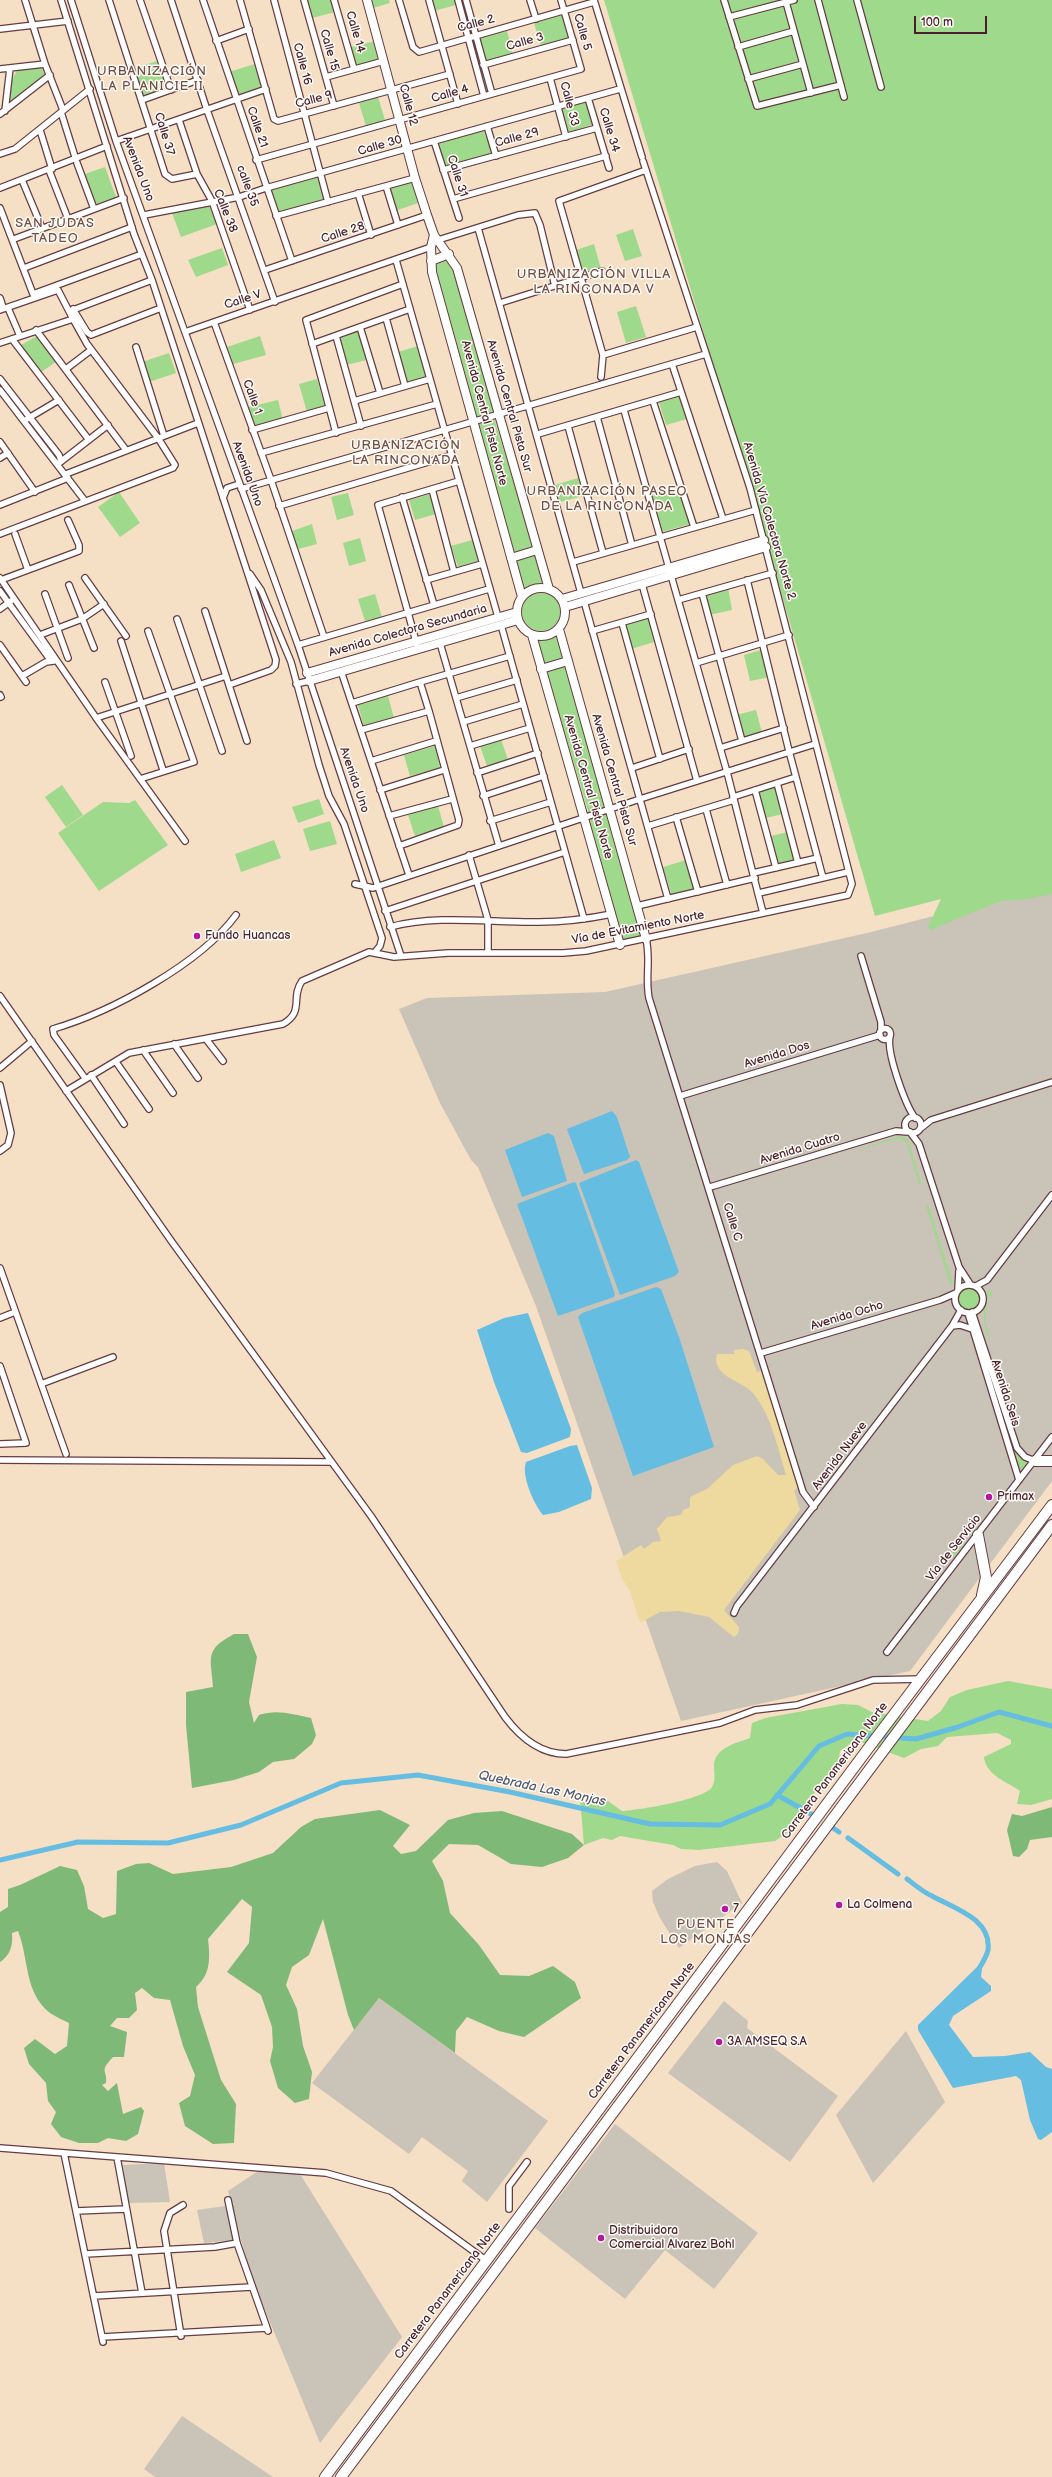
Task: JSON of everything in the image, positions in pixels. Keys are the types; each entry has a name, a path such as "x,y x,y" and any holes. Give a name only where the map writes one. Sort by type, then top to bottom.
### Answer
{"highway":[{"path":"1035,1461 1052,1461"},
{"name":"Carretera Panamericana Norte","path":"325,2477 896,1711 1052,1505"},
{"name":"Carretera Panamericana Norte","path":"341,2477 1052,1525"},
{"path":"978,1535 986,1577 982,1599"},
{"path":"795,1848 800,1863"},
{"path":"496,2248 506,2255"}],"street":[{"path":"25,0 94,209"},
{"name":"Avenida Uno","path":"61,0 132,227 152,280 275,657 276,664 271,670 229,684"},
{"name":"Avenida Uno","path":"70,0 116,141 144,215 298,646 378,885 390,927 401,956"},
{"name":"Calle 37","path":"109,0 142,100 150,130 168,177 172,179 197,174"},
{"path":"140,0 171,90"},
{"name":"calle 35","path":"171,0 207,110 240,197 265,270"},
{"name":"Calle 21","path":"203,0 256,160 292,261"},
{"name":"Calle 9","path":"240,0 274,119 278,121 450,74"},
{"name":"Calle 16","path":"274,0 328,202"},
{"name":"Calle 15","path":"304,0 334,106"},
{"name":"Calle 14","path":"334,0 354,69"},
{"name":"Calle 12","path":"367,0 415,178 436,237"},
{"name":"Calle 2","path":"399,0 415,51 536,19 594,1"},
{"path":"429,0 458,104"},
{"path":"458,0 484,96"},
{"path":"466,0 492,94"},
{"path":"530,0 536,19"},
{"name":"Calle 5","path":"561,0 581,69"},
{"path":"724,0 755,103 759,107 841,85"},
{"path":"730,17 794,0"},
{"path":"818,0 844,97"},
{"path":"857,0 881,87"},
{"name":"Avenida Vía Colectora Norte 2","path":"594,1 642,159 756,510 852,884 851,892"},
{"path":"786,2 811,93"},
{"path":"0,29 68,21"},
{"path":"216,41 249,29"},
{"path":"738,47 794,31"},
{"name":"Calle 3","path":"483,65 572,40"},
{"path":"326,77 384,61"},
{"path":"0,69 45,64"},
{"path":"748,79 803,64"},
{"path":"3,112 10,68"},
{"name":"Calle 4","path":"256,160 312,143 581,69"},
{"path":"3,112 50,75"},
{"name":"Calle 33","path":"550,78 566,137"},
{"path":"142,100 198,80"},
{"path":"0,154 15,149 90,89"},
{"name":"Calle 30","path":"144,215 212,201 240,197 266,188 321,174 620,89"},
{"path":"116,141 266,90"},
{"name":"Calle 34","path":"588,98 609,168"},
{"name":"Calle 38","path":"179,120 197,174 212,201 250,310"},
{"path":"487,126 496,156"},
{"name":"Calle 29","path":"443,170 597,128"},
{"path":"40,130 51,169 68,219"},
{"name":"Calle 31","path":"434,142 459,218"},
{"path":"0,188 77,161 107,146"},
{"path":"453,199 606,156"},
{"path":"601,377 603,355 559,202 646,170"},
{"path":"276,216 415,178"},
{"path":"22,180 42,228"},
{"path":"386,186 398,225"},
{"path":"358,193 371,236"},
{"path":"14,239 124,198"},
{"path":"0,208 14,239 33,294 142,254"},
{"path":"436,237 478,228 518,215 535,213 540,225 555,286"},
{"name":"Calle 28","path":"265,270 371,236 427,215"},
{"path":"24,268 132,227"},
{"path":"478,228 538,434 582,597 632,768 668,899"},
{"name":"Avenida Central Pista Norte","path":"436,237 431,247 432,272 522,597"},
{"name":"Avenida Central Pista Sur","path":"436,237 449,254 457,268 549,589"},
{"name":"Calle V","path":"185,332 431,247"},
{"path":"431,261 449,254"},
{"path":"396,260 489,589 538,753 584,919"},
{"path":"265,270 275,302"},
{"path":"500,303 602,272"},
{"path":"73,310 152,280"},
{"path":"336,433 306,324 308,318 403,284"},
{"path":"0,534 172,468 174,460 161,437 91,350 61,285"},
{"path":"4,308 58,290 73,319 81,328 89,334 94,335 161,308"},
{"path":"0,298 20,336"},
{"path":"312,344 410,309"},
{"path":"386,318 405,386"},
{"path":"0,343 73,319"},
{"name":"Calle 1","path":"214,322 271,480 324,638"},
{"path":"360,327 380,393"},
{"path":"603,355 697,327"},
{"path":"36,330 126,450"},
{"path":"336,336 361,426"},
{"path":"12,339 89,440"},
{"path":"136,347 161,437"},
{"path":"66,369 91,350"},
{"path":"217,481 227,488 240,487 271,480 706,354"},
{"path":"672,364 723,519"},
{"path":"0,379 59,455 59,462"},
{"path":"354,401 430,379"},
{"path":"0,390 59,462 85,501"},
{"path":"538,434 597,418 681,392"},
{"path":"24,420 30,418 59,400"},
{"path":"653,401 694,527"},
{"path":"261,454 437,404"},
{"path":"252,430 329,408"},
{"path":"624,410 727,772 763,913"},
{"path":"597,418 632,545"},
{"path":"0,505 35,492 126,450 198,423"},
{"path":"59,462 108,425"},
{"path":"568,426 603,553"},
{"path":"0,442 35,492"},
{"path":"0,458 8,454"},
{"path":"279,506 452,455"},
{"path":"417,645 378,507 380,504 459,481"},
{"path":"223,500 227,488"},
{"path":"432,489 454,572"},
{"path":"402,497 434,605"},
{"path":"573,562 756,510"},
{"path":"54,661 40,635 1,579 79,551 79,545 68,520"},
{"path":"15,534 28,570"},
{"path":"563,603 765,544"},
{"path":"511,558 537,550"},
{"path":"426,580 482,564"},
{"path":"246,569 261,590 276,622 291,662 329,796 344,824 389,956"},
{"path":"582,597 642,584 669,572"},
{"path":"678,600 773,573"},
{"path":"86,578 126,636"},
{"path":"747,580 789,751 824,878"},
{"path":"69,584 94,648"},
{"path":"642,584 697,781"},
{"path":"298,646 489,589"},
{"path":"534,589 549,589 563,603 565,619 559,629 550,635 532,635 523,628 518,616 522,597 534,589"},
{"path":"0,591 54,661 185,841"},
{"path":"45,594 68,658"},
{"path":"702,594 742,741"},
{"path":"0,609 14,599"},
{"path":"40,635 82,619 104,604"},
{"path":"205,611 247,741"},
{"path":"592,631 651,614"},
{"name":"Avenida Colectora Secundaria","path":"308,677 518,616"},
{"path":"177,619 198,685 222,751"},
{"name":"Avenida Colectora Secundaria","path":"308,677 341,671 417,645 440,643 499,621"},
{"path":"622,623 660,759"},
{"name":"Avenida Central Pista Sur","path":"559,629 646,939"},
{"path":"140,779 163,770 194,762 148,631"},
{"name":"Avenida Central Pista Norte","path":"532,635 620,945"},
{"path":"696,663 789,635"},
{"path":"121,641 163,770"},
{"path":"440,643 490,821 499,846"},
{"path":"0,645 26,682"},
{"path":"352,703 510,656"},
{"path":"22,676 54,661"},
{"path":"542,669 568,661"},
{"path":"341,671 409,875"},
{"path":"96,718 226,676"},
{"path":"296,684 308,677"},
{"path":"456,698 517,680"},
{"path":"105,682 131,756"},
{"path":"399,846 458,825 459,820 420,682"},
{"path":"463,722 523,704"},
{"path":"361,730 429,711"},
{"path":"470,746 530,728"},
{"path":"720,748 784,728"},
{"path":"371,761 436,741"},
{"path":"355,884 373,888 378,885 640,799 815,744"},
{"path":"632,768 689,749"},
{"path":"477,773 538,753"},
{"path":"380,790 444,770"},
{"path":"483,796 544,776"},
{"path":"648,826 706,809 755,790 796,777"},
{"path":"777,783 798,863"},
{"path":"755,790 776,868"},
{"path":"389,816 452,799"},
{"path":"490,821 551,802"},
{"path":"706,809 727,885"},
{"path":"676,817 698,892"},
{"path":"385,911 565,852"},
{"path":"470,855 488,920 488,952"},
{"path":"637,906 727,885 776,868 818,858"},
{"path":"759,893 848,872"},
{"name":"Vía de Evitamiento Norte","path":"375,952 389,956 488,952 563,954 620,945 848,895 851,892"},
{"path":"390,927 419,923 488,920 538,922 584,919 612,914"},
{"path":"124,1124 54,1035 53,1029 99,1013 158,980 209,943 236,915"},
{"path":"66,1091 129,1053 283,1024 294,1016 296,1012 299,985 302,981 355,957 375,952 380,946 382,938"},
{"name":"Calle C","path":"646,939 649,949 647,989 710,1187 803,1492 814,1507"},
{"path":"861,956 881,1022 882,1033 889,1044 908,1107 920,1122 919,1144 958,1267 957,1291 959,1308"},
{"path":"0,996 172,1242 384,1536 505,1717 528,1741 548,1752 573,1752 720,1723 755,1710 797,1705 821,1699 873,1680 922,1678"},
{"path":"882,1033 890,1031 889,1044"},
{"name":"Avenida Dos","path":"680,1096 882,1033 890,1036"},
{"path":"206,1039 223,1061"},
{"path":"0,1068 32,1041"},
{"path":"174,1044 198,1078"},
{"path":"143,1050 173,1093"},
{"path":"116,1062 149,1109"},
{"path":"909,1132 916,1133 931,1120 1052,1082"},
{"path":"0,1085 11,1133 8,1145 0,1151"},
{"path":"908,1107 905,1127 919,1144"},
{"path":"907,1121 916,1118 931,1120"},
{"name":"Avenida Cuatro","path":"896,1131 907,1121"},
{"name":"Avenida Cuatro","path":"710,1187 896,1131 909,1132"},
{"path":"940,1300 970,1313 982,1304 982,1294 987,1280 1052,1195"},
{"path":"958,1267 982,1294"},
{"path":"0,1268 66,1454"},
{"path":"957,1291 987,1280"},
{"name":"Avenida Ocho","path":"761,1353 940,1300 957,1291"},
{"name":"Avenida Nueve","path":"734,1613 952,1326 959,1308"},
{"path":"0,1318 15,1312"},
{"name":"Avenida Seis","path":"970,1313 1016,1448 1025,1457 1035,1461"},
{"path":"952,1326 960,1325 976,1330"},
{"name":"Avenida Seis","path":"976,1330 1019,1480"},
{"path":"41,1384 113,1357"},
{"path":"0,1366 26,1443 0,1444"},
{"name":"Vía de Servicio","path":"887,1652 1052,1437"},
{"path":"0,1460 331,1462"},
{"path":"0,2148 301,2169 326,2173 387,2189 487,2261"},
{"path":"64,2153 103,2339 268,2330 251,2287 237,2243 228,2200"},
{"path":"118,2157 125,2209 142,2293"},
{"path":"509,2209 509,2186 527,2162"},
{"path":"181,2334 165,2249 164,2232 166,2220 170,2213 183,2205"},
{"path":"76,2211 125,2209"},
{"path":"85,2254 215,2247 237,2243"},
{"path":"94,2296 251,2287"}],"shaded area":[{"path":"1052,886 1052,1481 910,1671 681,1721 536,1306 478,1167 471,1160 440,1103 399,1009 427,998 605,992 867,933"},
{"path":"717,1862 727,1871 742,1903 679,1948 660,1918 653,1902 652,1891 668,1879 695,1866"},
{"path":"379,1998 548,2121 487,2202 462,2181 468,2171 422,2137 409,2154 312,2083"},
{"path":"724,2001 748,2021 747,2028 838,2096 790,2162 668,2073"},
{"path":"906,2031 945,2102 873,2183 836,2115"},
{"path":"615,2124 758,2233 714,2289 665,2250 625,2299 535,2228"},
{"path":"164,2163 170,2202 128,2203 123,2165"},
{"path":"258,2171 300,2174 402,2337 320,2443 251,2276 228,2191"},
{"path":"225,2206 233,2240 204,2243 197,2210"},
{"path":"182,2416 273,2477 155,2477 144,2469"}],"green space":[{"path":"307,0 332,0 335,12 312,18"},
{"path":"371,0 389,0 390,3 373,8"},
{"path":"431,0 455,0 456,5 434,11"},
{"path":"604,0 1052,0 1052,894 1028,899 1001,901 930,930 928,927 941,899 875,916 767,544"},
{"path":"562,15 569,38 568,40 541,46 534,23"},
{"path":"507,31 513,54 484,61 479,38"},
{"path":"375,41 380,59 356,67 351,47"},
{"path":"157,61 166,89 143,97 133,69"},
{"path":"255,64 262,86 238,96 229,72"},
{"path":"40,66 45,75 11,103 8,102 12,80 17,70"},
{"path":"378,97 385,120 366,126 359,103"},
{"path":"586,101 594,124 569,132 562,109"},
{"path":"483,130 492,151 491,154 445,166 439,143"},
{"path":"105,167 116,197 95,204 85,174"},
{"path":"318,176 326,199 324,202 277,212 270,190"},
{"path":"413,181 421,202 395,211 389,189"},
{"path":"210,206 217,224 181,237 172,213"},
{"path":"633,229 642,256 625,261 616,235"},
{"path":"594,244 601,269 583,275 576,250"},
{"path":"222,248 228,265 196,277 188,260"},
{"path":"443,257 453,263 495,411 478,418 476,417 434,272 436,261"},
{"path":"636,306 646,337 626,343 617,312"},
{"path":"358,331 367,360 346,365 339,339"},
{"path":"37,336 56,362 41,372 21,345"},
{"path":"260,336 266,355 233,364 227,347"},
{"path":"418,346 427,375 425,378 408,383 398,352"},
{"path":"169,353 176,373 149,382 142,362"},
{"path":"317,379 325,407 307,412 299,384"},
{"path":"679,396 687,419 666,425 659,402"},
{"path":"278,400 283,420 255,428 248,407"},
{"path":"494,418 533,546 513,554 477,423"},
{"path":"578,478 583,496 560,502 555,485"},
{"path":"678,489 690,524 662,532 652,496"},
{"path":"119,492 140,523 120,537 98,507"},
{"path":"348,493 354,515 337,520 331,497"},
{"path":"430,494 436,514 415,520 409,500"},
{"path":"312,524 317,544 298,549 292,531"},
{"path":"360,538 366,561 349,566 343,543"},
{"path":"472,540 478,561 458,567 451,546"},
{"path":"534,554 543,582 523,589 515,561"},
{"path":"728,587 732,610 709,615 703,594"},
{"path":"537,593 545,593 555,598 559,605 559,619 555,626 545,631 537,631 527,626 525,623 522,616 522,608 527,598 530,596"},
{"path":"375,594 382,617 365,621 358,599"},
{"path":"648,618 654,642 631,649 624,624"},
{"path":"557,632 564,659 546,665 542,662 536,638 548,637"},
{"path":"764,649 770,677 750,681 744,655"},
{"path":"565,665 605,807 589,814 546,670"},
{"path":"388,696 394,718 364,727 358,705"},
{"path":"756,710 762,733 743,739 736,715"},
{"path":"501,739 508,760 487,766 480,746"},
{"path":"435,746 440,768 410,776 404,755"},
{"path":"778,784 787,813 766,818 757,790"},
{"path":"62,785 83,815 66,827 45,797"},
{"path":"319,799 324,814 298,823 292,807"},
{"path":"135,800 168,845 99,891 58,833 103,802 129,803"},
{"path":"438,806 444,827 415,836 408,815"},
{"path":"604,813 607,814 642,933 641,937 625,942 621,939 588,820"},
{"path":"330,821 337,844 310,851 303,829"},
{"path":"792,831 800,864 779,868 771,836"},
{"path":"274,840 281,858 241,872 235,854"},
{"path":"686,860 695,888 693,891 672,896 663,867"},
{"path":"900,1136 908,1140 921,1183 919,1184 907,1143 900,1138 853,1151"},
{"path":"928,1204 953,1285 950,1284 926,1205"},
{"path":"964,1288 972,1288 979,1295 979,1303 972,1310 964,1310 957,1303 957,1295"},
{"path":"990,1289 992,1295 988,1296 985,1320 990,1341 986,1330 984,1315 984,1307 987,1294"},
{"path":"1013,1449 1028,1463 1022,1470 1019,1468"},
{"path":"971,1524 977,1526 969,1536 964,1534"},
{"path":"960,1541 964,1544 955,1555 951,1552"},
{"path":"234,1634 248,1634 257,1657 249,1702 254,1723 259,1715 266,1713 278,1712 291,1714 311,1718 316,1735 312,1744 294,1759 273,1762 259,1772 234,1780 192,1788 186,1725 186,1692 213,1687 212,1655 218,1645"},
{"path":"1008,1681 1052,1689 1052,1799 1031,1805 1017,1804 1020,1791 993,1774 986,1764 984,1757 1011,1744 1011,1740 997,1733 947,1737 938,1746 921,1749 904,1758 856,1740 840,1751 838,1767 819,1786 790,1831 775,1841 699,1850 681,1849 673,1845 620,1836 612,1840 603,1838 584,1845 580,1799 608,1801 622,1811 670,1804 697,1796 706,1792 712,1787 715,1760 718,1755 732,1744 750,1738 752,1723 765,1718 842,1704 858,1705 872,1712 928,1721 941,1711 950,1697 967,1690"},
{"path":"1052,1807 1052,1837 1030,1840 1027,1849 1019,1857 1013,1856 1007,1830 1012,1814 1022,1816"},
{"path":"380,1810 410,1825 393,1846 401,1854 416,1851 448,1820 474,1813 502,1811 572,1834 584,1845 568,1858 542,1867 511,1864 478,1845 449,1844 432,1861 443,1881 450,1913 479,1945 500,1975 529,1976 553,1966 575,1982 581,1998 524,2037 499,2031 467,2017 456,2031 455,2053 379,1998 354,2030 348,2015 323,1919 309,1955 292,1967 286,1985 297,2009 303,2046 312,2072 309,2099 295,2103 278,2088 270,2061 273,2047 272,2027 261,1995 227,1972 249,1943 252,1907 242,1899 208,1939 209,1959 207,1971 201,1982 196,1987 198,2007 221,2080 236,2104 234,2143 213,2144 185,2126 179,2103 190,2096 195,2075 183,2046 170,2000 154,1998 142,1988 135,1993 137,2010 129,2018 117,2018 110,2026 127,2032 124,2057 113,2057 108,2062 105,2069 106,2083 102,2085 108,2091 117,2083 123,2114 141,2107 144,2111 138,2134 126,2141 108,2138 98,2143 79,2143 61,2137 51,2124 56,2112 48,2101 46,2083 29,2064 24,2048 35,2039 55,2054 67,2046 69,2023 50,2013 36,1996 28,1975 18,1931 12,1933 9,1953 0,1962 0,1912 8,1907 8,1889 60,1866 77,1870 84,1886 88,1909 103,1918 116,1914 117,1871 136,1864 149,1863 173,1874 231,1867 273,1853 301,1827 315,1819"}],"sand":[{"path":"743,1349 749,1351 757,1372 761,1371 798,1488 794,1490 800,1510 724,1610 739,1627 738,1634 734,1637 709,1617 679,1611 660,1612 640,1623 630,1591 622,1579 616,1561 641,1545 644,1549 653,1542 661,1541 657,1529 667,1517 681,1515 683,1510 690,1507 690,1497 707,1489 733,1465 757,1456 763,1459 778,1475 786,1475 769,1421 759,1401 748,1389 723,1373 716,1362 717,1354 734,1354 734,1350"}],"water":[{"path":"612,1111 617,1117 630,1157 627,1160 584,1174 567,1129"},
{"path":"548,1133 554,1136 567,1181 522,1197 505,1150"},
{"path":"636,1160 639,1162 679,1272 675,1276 620,1295 579,1183"},
{"path":"574,1182 576,1183 615,1294 614,1297 558,1316 517,1204"},
{"path":"656,1287 661,1289 679,1337 714,1447 633,1476 578,1317 582,1313"},
{"path":"528,1313 571,1429 570,1437 527,1453 521,1452 494,1382 477,1330 504,1318"},
{"path":"577,1445 592,1488 591,1499 559,1512 543,1515 529,1490 525,1475 526,1462 570,1446"},
{"path":"979,1965 982,1968 981,1977 991,1986 991,1991 953,2016 949,2025 973,2057 1005,2056 1030,2052 1046,2067 1052,2069 1052,2132 1041,2140 1038,2139 1030,2120 1021,2080 1016,2076 953,2088 918,2030 918,2025"}],"waterway":[{"name":"Quebrada Las Monjas","path":"0,1860 78,1842 168,1843 241,1825 341,1783 418,1775 510,1792 650,1824 720,1825 770,1804 819,1746 847,1734 916,1739 958,1727 999,1712 1052,1726"},
{"path":"777,1795 813,1815"},
{"path":"833,1828 839,1832"},
{"path":"848,1838 898,1874"},
{"path":"907,1879 925,1892 960,1910 978,1922 988,1939 988,1950 980,1967"}],"place":[{"name":"Fundo Huancas","path":"197,936"},
{"name":"Primax","path":"989,1497"},
{"name":"La Colmena","path":"839,1905"},
{"name":"7","path":"725,1909"},
{"name":"3A AMSEQ S.A","path":"719,2042"},
{"name":"Distribuidora Comercial Alvarez Bohl","path":"601,2238"}],"district":[{"name":"URBANIZACIÓN LA PLANICIE II","path":"152,80"},
{"name":"SAN JUDAS TADEO","path":"55,232"},
{"name":"URBANIZACIÓN VILLA LA RINCONADA V","path":"594,282"},
{"name":"URBANIZACIÓN LA RINCONADA","path":"406,454"},
{"name":"URBANIZACIÓN PASEO DE LA RINCONADA","path":"607,500"},
{"name":"PUENTE LOS MONJAS","path":"706,1932"}]}
